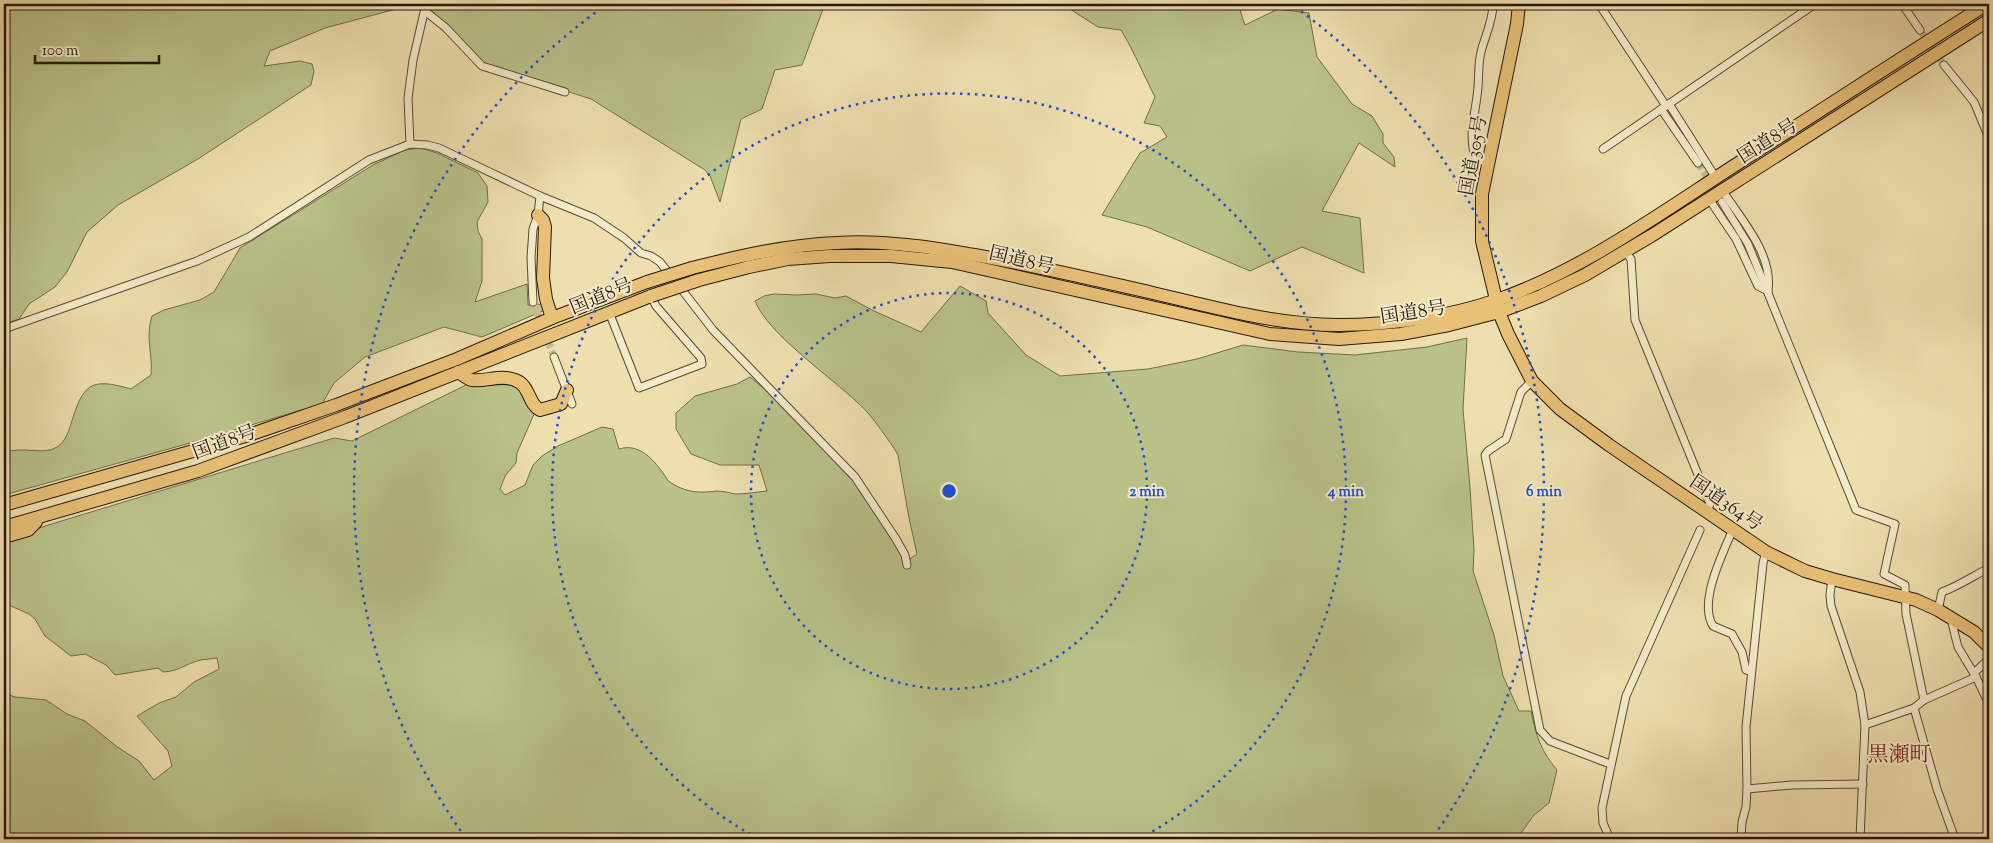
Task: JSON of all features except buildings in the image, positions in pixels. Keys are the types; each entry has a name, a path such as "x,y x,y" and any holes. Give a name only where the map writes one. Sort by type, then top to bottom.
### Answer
{"highway":[{"name":"国道305号","path":"1497,306 1482,241 1482,194 1517,24 1519,4"},
{"name":"国道8号","path":"4,527 198,471 651,296 699,280 788,259 830,256 890,256 952,262 1270,334 1323,338 1401,334 1497,306 1624,238 1987,4"},
{"name":"国道8号","path":"4,505 249,435 457,359 552,318 647,282 692,268 758,252 790,247 839,242 885,243 929,247 1014,262 1262,318 1299,323 1338,325 1395,322 1497,306 1542,296 1625,252 1718,197 1989,20"},
{"path":"538,215 543,220 544,227 543,278 546,299 552,318"},
{"name":"国道364号","path":"1497,306 1508,334 1532,381 1560,410 1766,552 1805,571 1904,596 1938,610 1974,632 1989,647"},
{"path":"458,372 470,380 501,377 517,380 526,388 535,408 540,410 562,404 567,390"},
{"path":"4,537 28,530 42,517"}],"street":[{"path":"1488,162 1476,160 1471,133 1478,90 1480,54 1492,14 1493,4"},
{"path":"1599,4 1665,106 1716,178"},
{"path":"1603,149 1815,4"},
{"path":"1902,4 1920,30"},
{"path":"426,7 482,66 565,92"},
{"path":"410,144 408,98 413,60 426,7"},
{"path":"1944,65 1974,102 1989,138"},
{"path":"1665,106 1698,163"},
{"path":"4,328 197,261 249,236 369,160 410,144 439,148 540,196 594,218 624,238 641,253 652,256 660,262 713,330 855,477 898,543 907,565"},
{"path":"533,302 531,258 533,229 538,215 540,196"},
{"path":"1718,197 1756,243 1766,268 1769,281 1768,291"},
{"path":"1718,197 1758,286 1768,291"},
{"path":"1718,197 1748,244 1856,510 1895,524 1884,574 1905,585 1906,614 1924,700"},
{"path":"1625,252 1630,259 1636,320 1710,504 1707,511"},
{"path":"610,312 638,388 702,364 701,358 656,306 651,296"},
{"path":"554,358 572,404"},
{"path":"1532,381 1521,392 1506,440 1488,451 1485,456 1540,730 1550,741 1610,764"},
{"path":"1733,529 1713,580 1709,608 1713,626 1732,634 1742,652 1746,670 1751,672"},
{"path":"1610,839 1602,815 1610,764 1630,684 1700,530"},
{"path":"1741,839 1747,789 1746,727 1762,563 1766,552"},
{"path":"1938,610 1942,592 1956,588 1966,580 1989,568"},
{"path":"1832,579 1831,606 1860,692 1865,725 1860,839"},
{"path":"1951,618 1958,647 1986,690 1989,704"},
{"path":"1865,725 1914,708 1924,700 1975,675 1989,659"},
{"path":"1914,708 1937,789 1955,839"},
{"path":"1747,789 1792,785 1863,784"}],"green space":[{"path":"4,4 397,4 396,9 325,28 270,51 264,66 300,61 312,64 314,71 311,85 198,159 118,205 87,232 67,272 55,287 29,304 19,319 4,324"},
{"path":"428,4 825,4 802,65 775,70 762,109 741,119 720,202 710,176 705,170 591,99 486,65 427,9"},
{"path":"1062,4 1238,4 1245,25 1278,9 1309,13 1317,57 1352,104 1372,116 1383,134 1383,143 1394,157 1395,167 1359,143 1322,211 1360,218 1364,273 1302,247 1250,271 1147,227 1102,215 1140,153 1167,137 1160,126 1144,123 1155,97 1121,30 1098,27"},
{"path":"421,148 437,153 478,173 487,186 488,202 477,222 478,231 482,239 482,281 475,302 527,284 528,305 543,304 543,311 482,337 444,327 365,357 334,383 322,404 4,495 4,453 18,450 52,450 62,443 66,437 80,400 84,392 90,387 97,384 106,384 131,389 151,375 149,332 152,316 164,310 200,300 214,292 240,248 373,165 405,150"},
{"path":"960,286 986,301 988,313 1026,355 1060,376 1148,369 1197,359 1243,345 1298,352 1355,355 1427,347 1467,338 1463,409 1474,550 1473,571 1494,635 1503,676 1519,711 1531,711 1540,743 1557,770 1549,803 1533,816 1517,839 4,839 4,693 15,697 46,700 67,714 85,721 116,746 139,761 154,780 172,766 168,751 137,716 159,703 176,697 194,682 219,669 217,658 201,660 178,669 163,672 158,668 115,675 106,665 85,654 71,656 45,636 35,619 29,614 4,603 4,541 45,526 334,438 352,441 470,383 499,382 521,388 535,412 517,453 516,463 505,476 500,489 505,495 525,485 533,465 542,456 558,446 602,427 613,429 619,449 633,448 644,453 650,457 670,482 678,487 694,492 719,491 736,494 767,491 759,465 720,465 691,454 676,429 676,413 695,396 737,384 750,377 785,406 858,486 903,557 910,559 917,554 898,455 894,448 863,408 786,341 762,314 755,301 764,296 774,294 816,294 835,298 846,296 921,332"}],"tunnel":[{"path":"1920,30 1944,65"},
{"path":"1698,163 1719,196"},
{"path":"533,302 554,357"}],"district":[{"name":"黒瀬町","path":"1899,754"}]}
